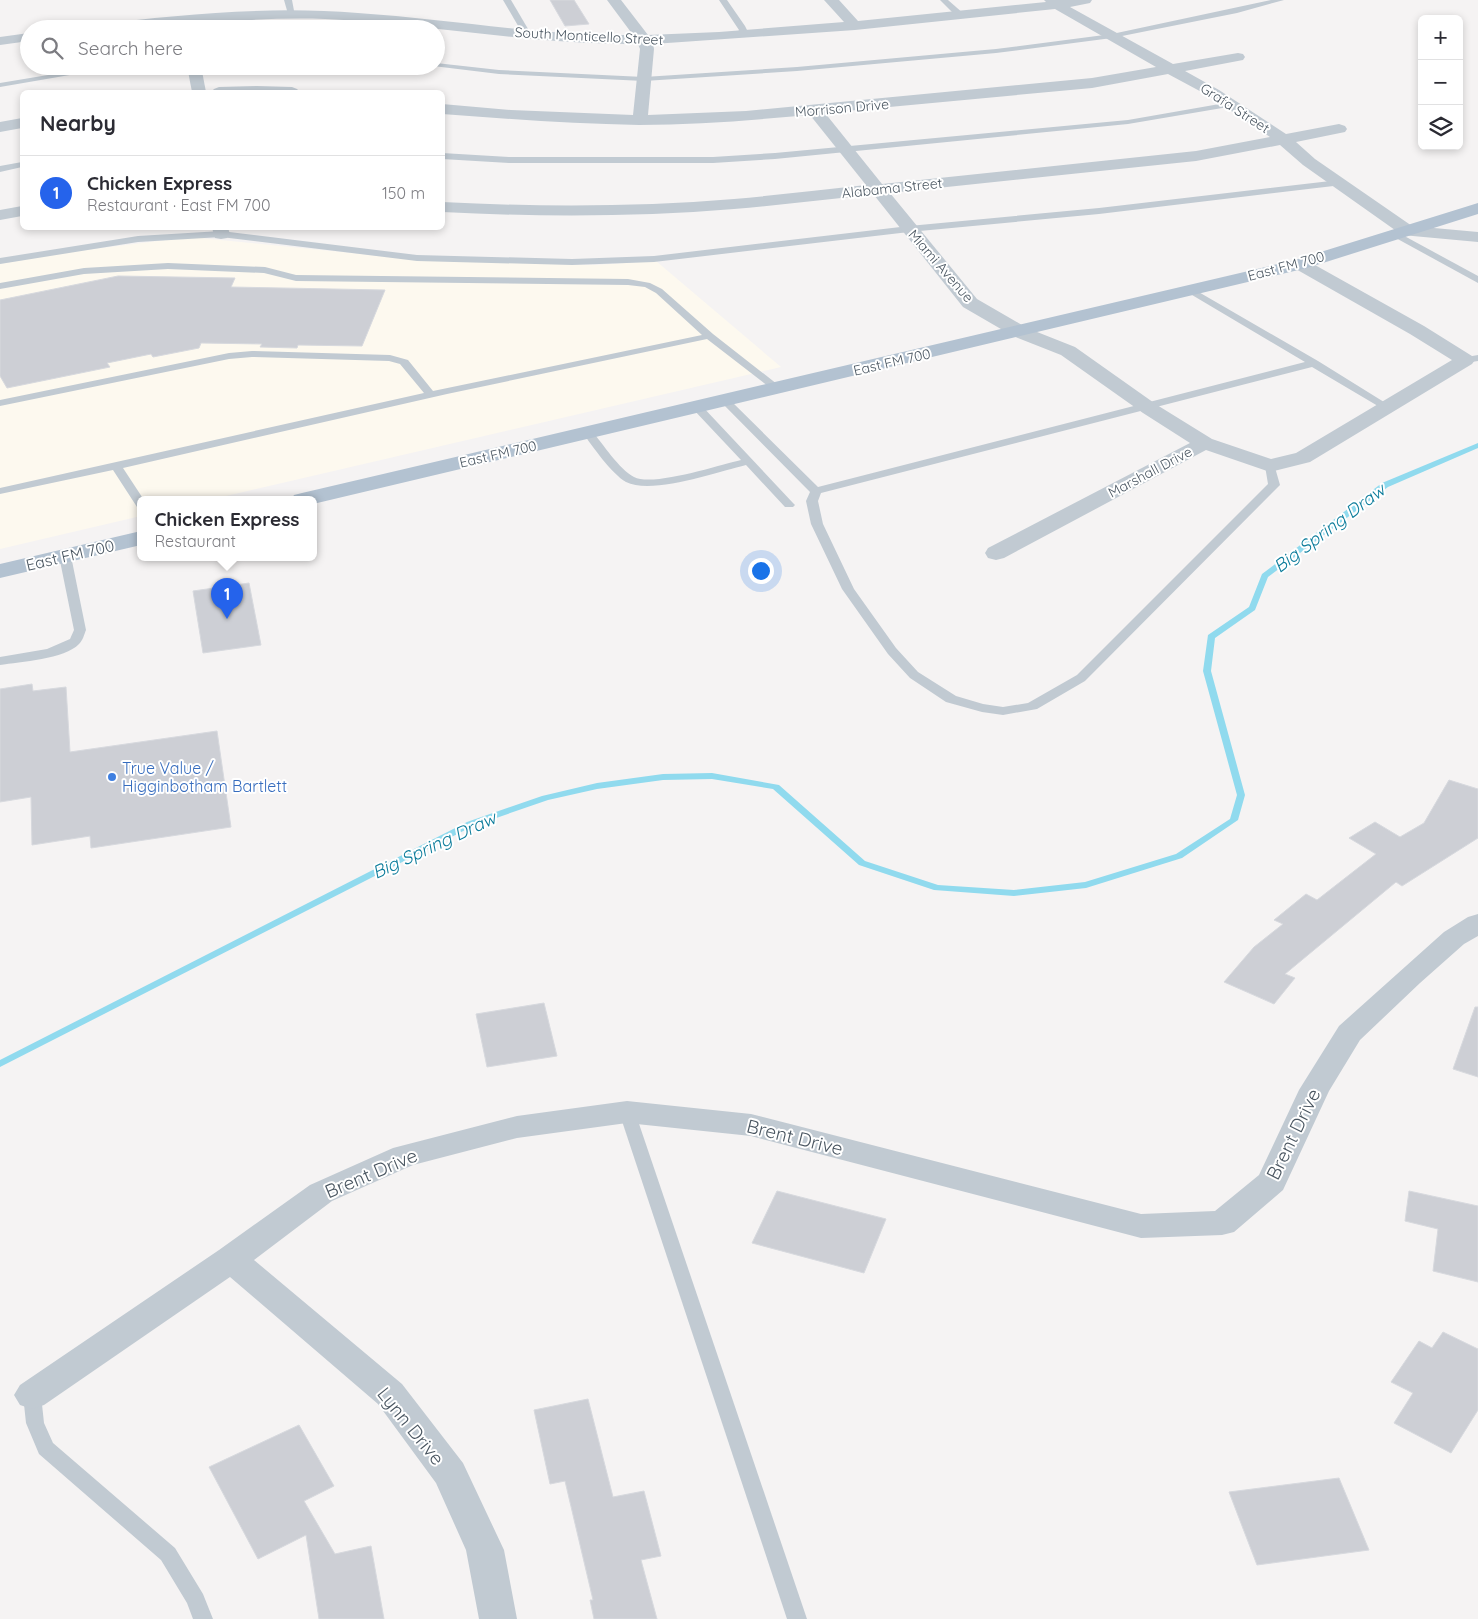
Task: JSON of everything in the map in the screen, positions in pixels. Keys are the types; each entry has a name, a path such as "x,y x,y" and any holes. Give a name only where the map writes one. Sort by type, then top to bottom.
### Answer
{"main road":[{"name":"East FM 700","path":"317,496 1020,332 1300,264 1478,208"},
{"name":"East FM 700","path":"0,571 137,539"}],"street":[{"path":"614,0 644,40 647,49 640,120"},
{"path":"831,0 855,26"},
{"name":"South Monticello Street","path":"445,26 591,39 644,40 855,26 961,16 1085,0"},
{"name":"Grafa Street","path":"1054,3 1231,104 1283,140 1403,233"},
{"path":"390,20 399,10 397,5"},
{"name":"South Monticello Street","path":"182,19 290,7 390,20"},
{"path":"0,41 20,38"},
{"name":"Morrison Drive","path":"445,109 519,116 640,120 692,119 814,110 1092,83 1238,57"},
{"path":"196,75 199,90"},
{"name":"Miami Avenue","path":"814,110 970,303 1020,332 1068,351 1205,443"},
{"path":"0,127 20,123"},
{"name":"Alabama Street","path":"445,207 579,212 659,209 1196,156 1339,129"},
{"path":"0,215 20,211"},
{"path":"1403,233 1478,237"},
{"path":"1300,264 1472,359"},
{"path":"1270,466 1303,458 1387,407 1472,359"},
{"name":"Marshall Drive","path":"996,553 1205,443 1270,466"},
{"name":"Brent Drive","path":"32,1395 231,1259 321,1193 404,1156 517,1127 627,1112 751,1125 1141,1226 1222,1223 1272,1182 1314,1090 1349,1033 1454,938 1478,923"},
{"name":"Lynn Drive","path":"231,1259 390,1394 445,1467 485,1550 498,1619"}],"lane":[{"path":"507,0 527,34"},
{"path":"723,0 743,30 740,35"},
{"path":"944,0 961,16"},
{"path":"445,66 499,72 644,79 797,69 996,51 1112,36 1237,12 1280,0"},
{"path":"0,85 62,75"},
{"path":"445,156 510,160 713,160 845,150 1128,122 1231,104"},
{"path":"0,169 20,165"},
{"path":"0,261 117,243 221,231 417,258 590,262 654,259 909,229 1099,211 1339,183"},
{"path":"1403,233 1478,280"},
{"path":"0,286 84,271 168,266 266,270 278,275 296,278 628,282 647,285 659,291 709,336 777,388"},
{"path":"1190,290 1387,407"},
{"path":"0,491 430,395 709,336"},
{"path":"0,403 229,356 252,354 390,358 404,362 430,395"},
{"path":"816,492 1314,364"},
{"path":"725,401 816,492"},
{"path":"697,407 789,506"},
{"path":"588,433 629,479 639,483 670,480 748,461"},
{"path":"116,466 137,500"},
{"path":"816,492 812,501 817,524 848,590 892,651 914,675 951,699 982,708 1003,710 1032,706 1081,678 1274,485 1270,466"},
{"path":"0,661 29,657 60,649 75,641 80,630 65,556"},
{"path":"627,1112 797,1619"},
{"path":"32,1395 35,1423 46,1448 168,1554 196,1600 203,1619"}],"shaded area":[{"path":"190,237 411,259 596,265 656,261 781,367 226,496 137,496 137,517 0,549 0,264 62,253"}],"building":[{"path":"550,0 574,0 589,24 565,26"},
{"path":"118,276 235,278 231,287 385,290 362,346 298,345 297,348 260,347 262,344 201,343 199,348 153,357 151,354 107,363 110,367 7,388 0,376 0,300"},
{"path":"249,583 261,645 203,653 193,591"},
{"name":"True Value / Higginbotham Bartlett","path":"32,684 33,691 66,687 70,752 217,731 231,827 91,848 90,836 32,845 31,797 0,802 0,689"},
{"path":"1449,780 1478,789 1478,838 1402,886 1396,882 1285,974 1295,978 1274,1004 1224,982 1254,947 1283,924 1274,920 1306,894 1317,900 1376,854 1349,838 1375,822 1400,837 1424,823"},
{"path":"544,1003 557,1056 487,1067 476,1014"},
{"path":"1475,1007 1478,1007 1478,1077 1453,1069"},
{"path":"777,1191 886,1219 864,1273 752,1243"},
{"path":"1409,1191 1478,1206 1478,1282 1433,1271 1438,1229 1405,1221"},
{"path":"1443,1332 1478,1349 1478,1410 1451,1453 1394,1423 1413,1393 1391,1382 1419,1341 1432,1348"},
{"path":"588,1399 613,1497 644,1491 661,1556 641,1560 657,1619 594,1619 590,1600 593,1600 565,1481 550,1484 534,1410"},
{"path":"299,1425 334,1486 304,1501 335,1554 371,1546 384,1619 319,1619 306,1535 258,1559 209,1467"},
{"path":"1339,1478 1369,1550 1257,1565 1229,1492"}],"waterway":[{"name":"Big Spring Draw","path":"0,1064 470,824 545,798 597,786 663,777 712,776 776,787 862,863 937,888 1014,893 1086,885 1179,856 1234,820 1241,795 1207,671 1211,637 1252,608 1265,576 1385,485 1478,445"}],"place":[{"name":"Chicken Express","path":"227,619"},
{"name":"True Value / Higginbotham Bartlett","path":"112,777"}]}
